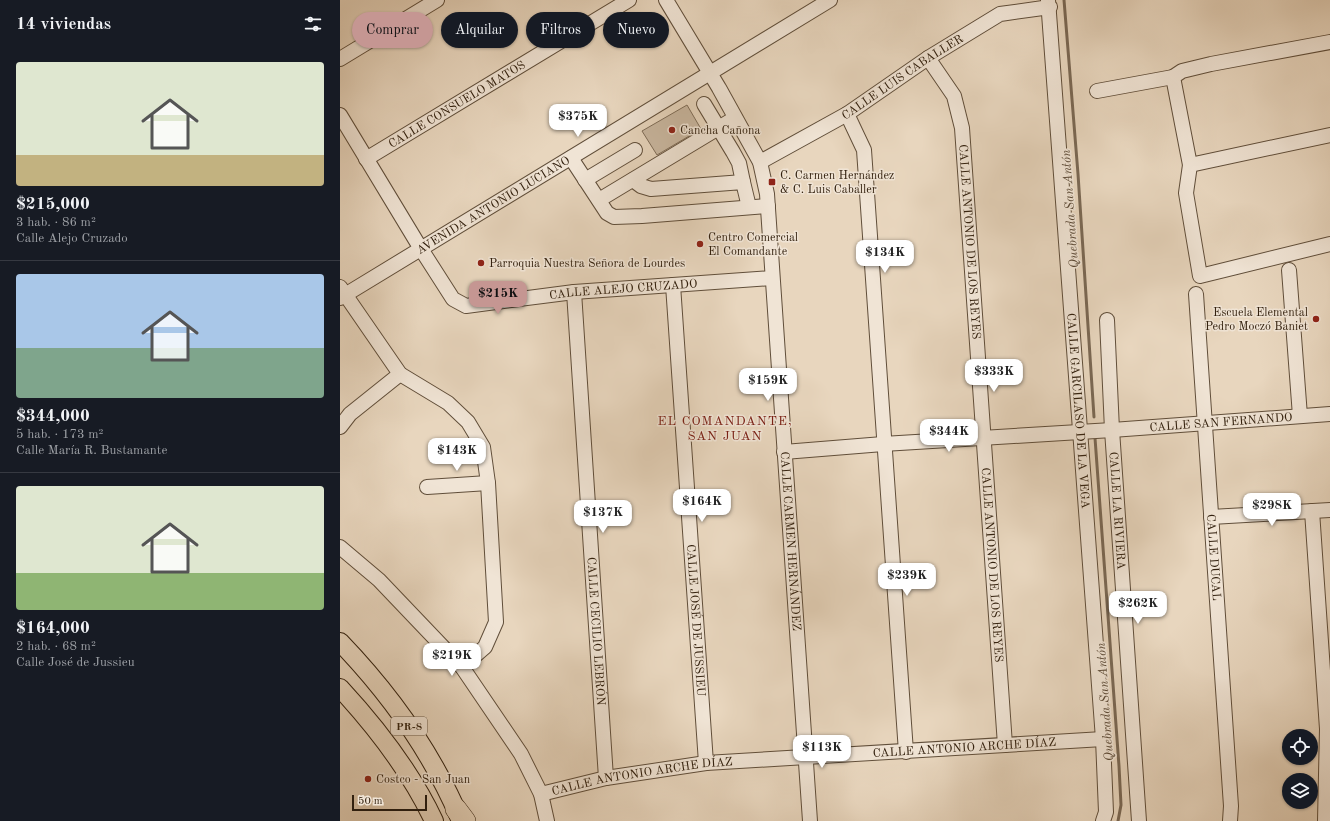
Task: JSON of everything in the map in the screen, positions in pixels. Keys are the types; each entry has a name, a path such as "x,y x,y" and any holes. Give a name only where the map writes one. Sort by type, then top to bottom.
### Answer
{"main road":[{"name":"PR-8","path":"340,642 384,692 408,725 430,761 460,817"},
{"name":"PR-8","path":"340,688 396,756 433,820"}],"street":[{"path":"340,59 437,0"},
{"name":"CALLE CONSUELO MATOS","path":"366,159 629,0"},
{"name":"CALLE CARMEN HERNÁNDEZ","path":"666,0 710,73 760,162 767,194 810,821"},
{"name":"AVENIDA ANTONIO LUCIANO","path":"342,293 421,249 830,0"},
{"name":"CALLE LUIS CABALLER","path":"760,162 847,114 928,58 1000,14 1049,4"},
{"name":"CALLE GARCILASO DE LA VEGA","path":"1049,4 1103,739 1106,812 1103,821"},
{"path":"1097,90 1173,77 1182,71 1211,64 1330,42"},
{"name":"CALLE ANTONIO DE LOS REYES","path":"928,58 954,96 962,128 1004,745"},
{"path":"1173,77 1190,164 1186,193 1200,276 1330,244"},
{"path":"704,104 738,163 749,208"},
{"path":"847,114 864,150 883,444 906,752"},
{"name":"CALLE ALEJO CRUZADO","path":"340,115 421,249 453,298 466,306 574,292 772,278"},
{"path":"599,200 736,118"},
{"path":"1190,164 1330,135"},
{"path":"585,180 635,150"},
{"path":"571,158 607,214 614,217 768,206"},
{"path":"633,180 641,186 651,189 743,182"},
{"path":"1289,270 1300,416"},
{"name":"CALLE JOSÉ DE JUSSIEU","path":"673,285 706,763"},
{"name":"CALLE CECILIO LEBRÓN","path":"574,292 606,778"},
{"path":"342,293 400,374 448,403 468,422 483,446 488,483 496,622 485,647 462,667"},
{"name":"CALLE DUCAL","path":"1196,294 1206,422 1231,806 1230,821"},
{"name":"CALLE LA RIVIERA","path":"1107,320 1112,430 1139,821"},
{"path":"340,427 350,414 400,374"},
{"name":"CALLE SAN FERNANDO","path":"784,452 1330,414"},
{"path":"426,487 488,483"},
{"path":"1211,517 1330,510"},
{"path":"1312,511 1327,729 1325,821"},
{"path":"340,547 379,580 462,667 521,754 541,794 547,821"},
{"name":"CALLE ANTONIO ARCHE DÍAZ","path":"541,794 606,778 706,763 1103,739"}],"shaded area":[{"name":"Cancha Cañona","path":"687,105 701,129 657,155 642,131"}],"waterway":[{"name":"Quebrada San Antón","path":"1064,0 1078,174 1094,417"},
{"name":"Quebrada San Antón","path":"1095,438 1119,766 1121,805 1118,821"}],"place":[{"name":"Cancha Cañona","path":"672,130"},
{"name":"C. Carmen Hernández & C. Luis Caballer","path":"772,182"},
{"name":"Centro Comercial El Comandante","path":"700,244"},
{"name":"Parroquia Nuestra Señora de Lourdes","path":"481,263"},
{"name":"Escuela Elemental Pedro Moczó Baniet","path":"1316,319"},
{"name":"Costco - San Juan","path":"368,779"}],"district":[{"name":"EL COMANDANTE, SAN JUAN","path":"725,428"}]}
